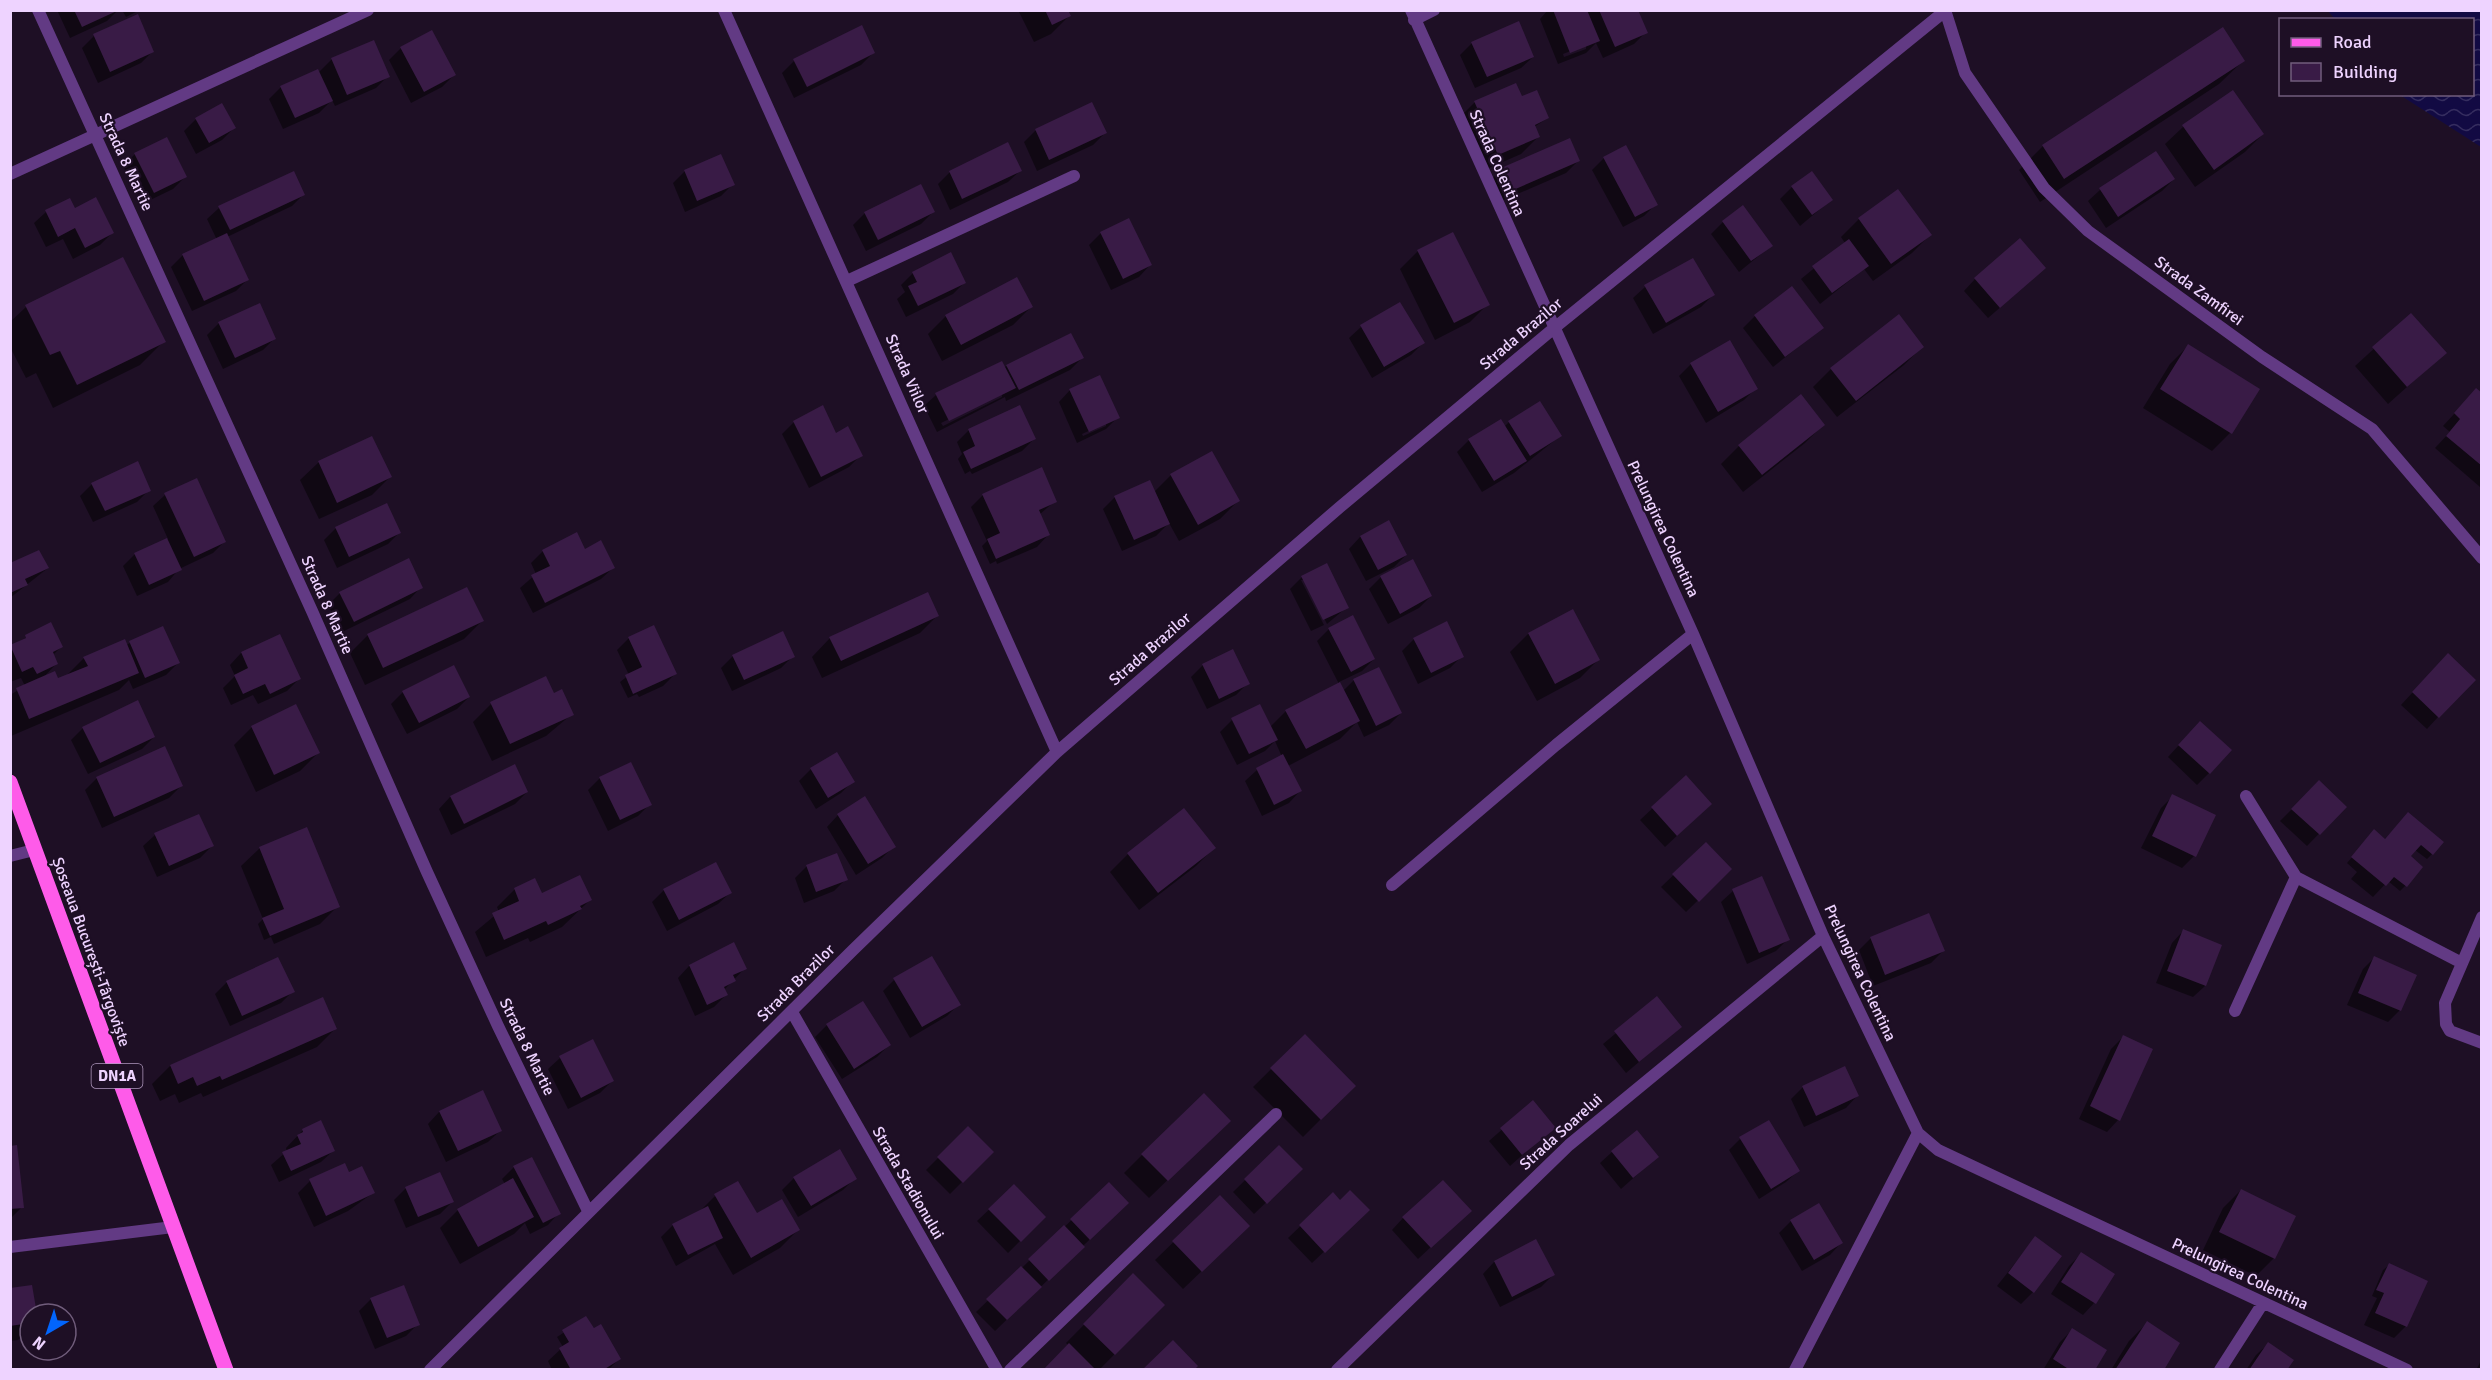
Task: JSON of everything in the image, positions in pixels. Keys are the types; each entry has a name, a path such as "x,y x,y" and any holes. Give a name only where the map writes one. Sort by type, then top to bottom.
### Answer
{"main road":[{"name":"Șoseaua București-Târgoviște","path":"10,782 226,1370"}],"street":[{"name":"Strada 8 Martie","path":"38,10 312,611 431,882 588,1211"},
{"path":"10,174 368,10"},
{"name":"Strada Viilor","path":"724,10 848,281 1057,752"},
{"path":"1413,15 1434,10"},
{"name":"Strada Brazilor","path":"430,1370 588,1211 1057,752 1340,507 1553,329 1945,11"},
{"name":"Strada Zamfirei","path":"1945,11 1965,73 2000,128 2044,188 2088,231 2262,357 2372,429 2481,558"},
{"name":"Strada Colentina","path":"1413,15 1553,329"},
{"path":"848,281 1074,176"},
{"name":"Prelungirea Colentina","path":"1553,329 1693,634 1823,936 1918,1133 1938,1150 2400,1368"},
{"path":"1392,885 1556,745 1693,634"},
{"path":"2247,796 2296,877 2462,963"},
{"path":"10,856 34,850"},
{"path":"2235,1011 2296,877"},
{"path":"2481,916 2445,1003 2446,1024 2450,1031 2481,1042"},
{"name":"Strada Soarelui","path":"1337,1370 1569,1144 1823,936"},
{"name":"Strada Stadionului","path":"792,1012 997,1370"},
{"path":"1010,1370 1276,1114"},
{"path":"1795,1370 1918,1133"},
{"path":"10,1247 173,1227"},
{"path":"2220,1370 2263,1303"}],"water":[{"path":"2328,11 2481,11 2481,147 2402,96 2474,96 2474,18 2334,18"}],"building":[{"path":"74,10 119,10 82,27"},
{"path":"1045,10 1068,10 1071,16 1052,25"},
{"path":"1553,10 1587,10 1600,41 1570,53"},
{"path":"1599,10 1638,10 1648,33 1615,47"},
{"path":"138,14 154,52 110,72 93,34"},
{"path":"1519,21 1534,57 1487,77 1471,42"},
{"path":"862,25 875,53 807,87 793,59"},
{"path":"2223,27 2245,61 2064,179 2042,145"},
{"path":"432,30 456,75 424,92 400,47"},
{"path":"374,40 390,77 347,95 331,58"},
{"path":"318,69 333,101 295,118 280,86"},
{"path":"1516,83 1522,96 1537,90 1549,118 1535,125 1540,137 1498,155 1474,101"},
{"path":"2233,90 2264,134 2214,170 2182,125"},
{"path":"1092,102 1107,133 1049,160 1035,129"},
{"path":"222,103 236,128 209,143 195,118"},
{"path":"167,137 187,177 154,193 134,153"},
{"path":"1570,138 1580,161 1511,191 1501,168"},
{"path":"1008,142 1022,171 962,199 949,171"},
{"path":"1626,145 1658,205 1635,217 1603,157"},
{"path":"2156,151 2175,179 2118,217 2099,188"},
{"path":"721,154 735,185 697,201 684,170"},
{"path":"294,171 305,195 230,230 218,206"},
{"path":"1812,171 1833,200 1812,215 1791,186"},
{"path":"921,184 935,212 878,240 864,212"},
{"path":"1898,189 1932,235 1891,264 1858,218"},
{"path":"96,197 114,233 85,248 75,228 58,237 45,210 70,198 75,208"},
{"path":"1743,205 1773,246 1751,261 1722,221"},
{"path":"1129,218 1152,265 1123,279 1100,232"},
{"path":"1453,232 1490,305 1454,323 1417,250"},
{"path":"227,233 249,280 204,301 182,254"},
{"path":"2020,238 2046,268 2000,308 1974,278"},
{"path":"1849,239 1869,266 1832,293 1812,266"},
{"path":"951,252 966,283 918,306 908,286 917,282 912,272"},
{"path":"123,257 166,342 77,385 60,351 50,355 25,305"},
{"path":"1693,258 1715,295 1666,323 1644,285"},
{"path":"1017,277 1033,307 961,345 945,315"},
{"path":"1792,286 1824,328 1785,357 1754,315"},
{"path":"1400,302 1425,343 1384,367 1360,325"},
{"path":"260,303 276,339 235,358 218,322"},
{"path":"2411,313 2447,353 2407,387 2372,347"},
{"path":"1899,314 1924,347 1856,401 1830,368"},
{"path":"1071,333 1084,358 1019,390 1006,365"},
{"path":"1730,340 1758,389 1718,412 1690,363"},
{"path":"2188,344 2260,389 2232,434 2160,389"},
{"path":"1002,361 1016,388 949,421 935,393"},
{"path":"1100,375 1120,418 1089,432 1069,389"},
{"path":"2476,388 2482,393 2482,466 2446,436 2460,419 2454,413"},
{"path":"1801,394 1825,425 1762,475 1738,445"},
{"path":"1540,401 1562,436 1530,456 1508,421"},
{"path":"823,405 836,433 848,426 863,456 821,477 793,421"},
{"path":"1020,405 1036,439 971,469 963,452 975,446 968,429"},
{"path":"1501,419 1527,461 1494,481 1468,439"},
{"path":"372,436 392,477 337,503 318,461"},
{"path":"1212,451 1240,501 1198,525 1170,474"},
{"path":"138,461 151,491 105,511 91,483"},
{"path":"1042,467 1057,502 1039,510 1050,535 996,559 987,539 1000,533 982,494"},
{"path":"197,478 226,542 194,557 164,493"},
{"path":"1150,480 1170,524 1134,540 1114,496"},
{"path":"387,503 401,533 349,557 335,527"},
{"path":"1389,520 1407,555 1378,570 1360,536"},
{"path":"577,532 585,549 601,540 615,568 545,603 531,575 550,566 542,550"},
{"path":"167,538 182,570 149,585 134,553"},
{"path":"39,550 49,568 25,579 28,585 10,593 10,563"},
{"path":"409,558 423,588 354,622 339,592"},
{"path":"1413,559 1432,596 1400,614 1380,576"},
{"path":"1327,563 1349,608 1323,620 1301,576"},
{"path":"467,587 484,621 383,668 367,634"},
{"path":"928,592 939,616 841,661 829,637"},
{"path":"1573,609 1600,660 1555,684 1528,633"},
{"path":"1353,615 1375,659 1351,672 1328,628"},
{"path":"1447,621 1464,657 1431,673 1413,638"},
{"path":"51,622 63,647 53,652 58,664 37,674 33,667 22,672 10,645"},
{"path":"654,625 677,674 633,694 625,675 642,667 628,637"},
{"path":"163,626 180,663 145,678 129,641"},
{"path":"783,631 795,657 744,680 732,655"},
{"path":"280,634 301,679 270,694 265,684 243,694 234,675 248,668 241,652"},
{"path":"125,639 139,673 29,719 16,688 55,671 58,678 88,666 83,657"},
{"path":"1233,649 1250,684 1219,699 1202,664"},
{"path":"2448,653 2476,680 2439,718 2412,692"},
{"path":"454,665 470,697 419,723 402,691"},
{"path":"1379,667 1402,713 1376,726 1353,679"},
{"path":"546,676 554,693 562,689 574,715 510,744 490,702"},
{"path":"1340,682 1360,721 1306,749 1285,710"},
{"path":"138,700 155,737 100,763 82,727"},
{"path":"296,704 320,753 274,775 251,726"},
{"path":"1260,704 1278,740 1249,754 1231,718"},
{"path":"2200,721 2232,750 2210,774 2178,745"},
{"path":"165,746 183,786 114,817 96,777"},
{"path":"837,752 855,782 828,798 810,768"},
{"path":"1283,754 1302,791 1274,805 1256,768"},
{"path":"631,762 652,805 620,820 599,777"},
{"path":"515,764 528,792 464,824 450,796"},
{"path":"1686,775 1712,804 1677,836 1651,807"},
{"path":"2319,780 2347,807 2320,835 2291,809"},
{"path":"2172,794 2216,815 2196,857 2152,836"},
{"path":"865,796 896,847 868,864 837,814"},
{"path":"1184,808 1216,848 1158,893 1127,853"},
{"path":"2408,812 2444,842 2433,855 2421,845 2411,856 2423,867 2407,887 2394,877 2386,886 2351,857 2374,829 2385,839"},
{"path":"199,814 214,846 169,866 154,833"},
{"path":"307,827 340,907 270,936 262,918 284,909 259,847"},
{"path":"1706,842 1732,869 1699,902 1672,874"},
{"path":"837,853 848,880 816,892 806,865"},
{"path":"716,862 732,893 679,920 663,889"},
{"path":"580,875 592,900 580,906 582,909 548,925 546,921 504,940 492,913 519,901 514,888 535,878 542,893"},
{"path":"1762,876 1790,940 1759,953 1732,889"},
{"path":"1929,913 1945,951 1885,975 1870,937"},
{"path":"2183,929 2222,945 2206,986 2167,971"},
{"path":"734,942 747,969 733,975 736,981 724,987 728,995 707,1005 689,965"},
{"path":"932,956 961,1005 922,1027 893,978"},
{"path":"2374,956 2417,975 2401,1011 2358,993"},
{"path":"278,957 295,992 242,1016 226,981"},
{"path":"1657,996 1682,1027 1639,1062 1614,1031"},
{"path":"323,997 337,1029 222,1080 220,1076 197,1086 193,1077 178,1084 170,1065"},
{"path":"863,1001 891,1045 854,1069 826,1024"},
{"path":"1305,1034 1356,1086 1321,1120 1270,1068"},
{"path":"2123,1035 2153,1049 2120,1121 2090,1106"},
{"path":"593,1039 614,1081 581,1098 559,1056"},
{"path":"1845,1066 1859,1096 1816,1116 1802,1086"},
{"path":"483,1090 502,1131 458,1151 439,1111"},
{"path":"1204,1093 1231,1121 1168,1181 1141,1154"},
{"path":"1533,1100 1556,1128 1522,1155 1500,1128"},
{"path":"321,1120 335,1151 291,1171 282,1152 301,1144 297,1135 303,1132 302,1129"},
{"path":"1769,1120 1800,1171 1771,1189 1739,1137"},
{"path":"968,1126 994,1152 963,1183 937,1157"},
{"path":"1637,1130 1659,1157 1633,1178 1611,1151"},
{"path":"17,1145 24,1208 10,1209 10,1146"},
{"path":"1279,1145 1303,1169 1267,1204 1244,1179"},
{"path":"840,1149 857,1179 811,1206 793,1177"},
{"path":"532,1157 561,1214 543,1223 513,1166"},
{"path":"345,1163 349,1172 362,1166 375,1193 326,1216 309,1179"},
{"path":"440,1172 454,1202 418,1217 405,1187"},
{"path":"513,1178 534,1217 478,1247 457,1209"},
{"path":"1443,1180 1472,1211 1431,1248 1402,1217"},
{"path":"738,1181 757,1213 782,1199 800,1230 751,1258 714,1194"},
{"path":"1109,1182 1129,1203 1090,1240 1070,1219"},
{"path":"1014,1184 1046,1217 1021,1242 988,1209"},
{"path":"2241,1189 2296,1216 2275,1259 2219,1232"},
{"path":"1350,1190 1370,1210 1325,1253 1299,1225 1333,1192 1340,1200"},
{"path":"1220,1195 1250,1226 1202,1272 1172,1241"},
{"path":"1819,1203 1843,1243 1814,1260 1790,1220"},
{"path":"708,1206 723,1238 688,1255 672,1224"},
{"path":"1064,1225 1085,1247 1049,1281 1028,1259"},
{"path":"2035,1236 2062,1256 2034,1293 2008,1273"},
{"path":"1536,1239 1555,1275 1512,1297 1494,1261"},
{"path":"2081,1252 2115,1274 2096,1304 2061,1282"},
{"path":"2389,1263 2428,1281 2407,1327 2375,1313 2384,1293 2376,1290"},
{"path":"1021,1266 1042,1287 1007,1320 986,1299"},
{"path":"1133,1273 1165,1305 1115,1355 1083,1324"},
{"path":"32,1285 35,1302 18,1302 18,1325 10,1326 10,1288"},
{"path":"404,1285 420,1325 387,1338 370,1298"},
{"path":"586,1316 594,1328 601,1324 621,1359 603,1370 571,1370 559,1348 569,1342 562,1330"},
{"path":"2147,1321 2180,1343 2164,1370 2115,1370"},
{"path":"2072,1328 2107,1350 2095,1370 2070,1370 2053,1359"},
{"path":"1173,1340 1198,1366 1194,1370 1142,1370"},
{"path":"2268,1342 2294,1360 2287,1370 2249,1370"},
{"path":"1069,1343 1096,1370 1043,1370"}]}
